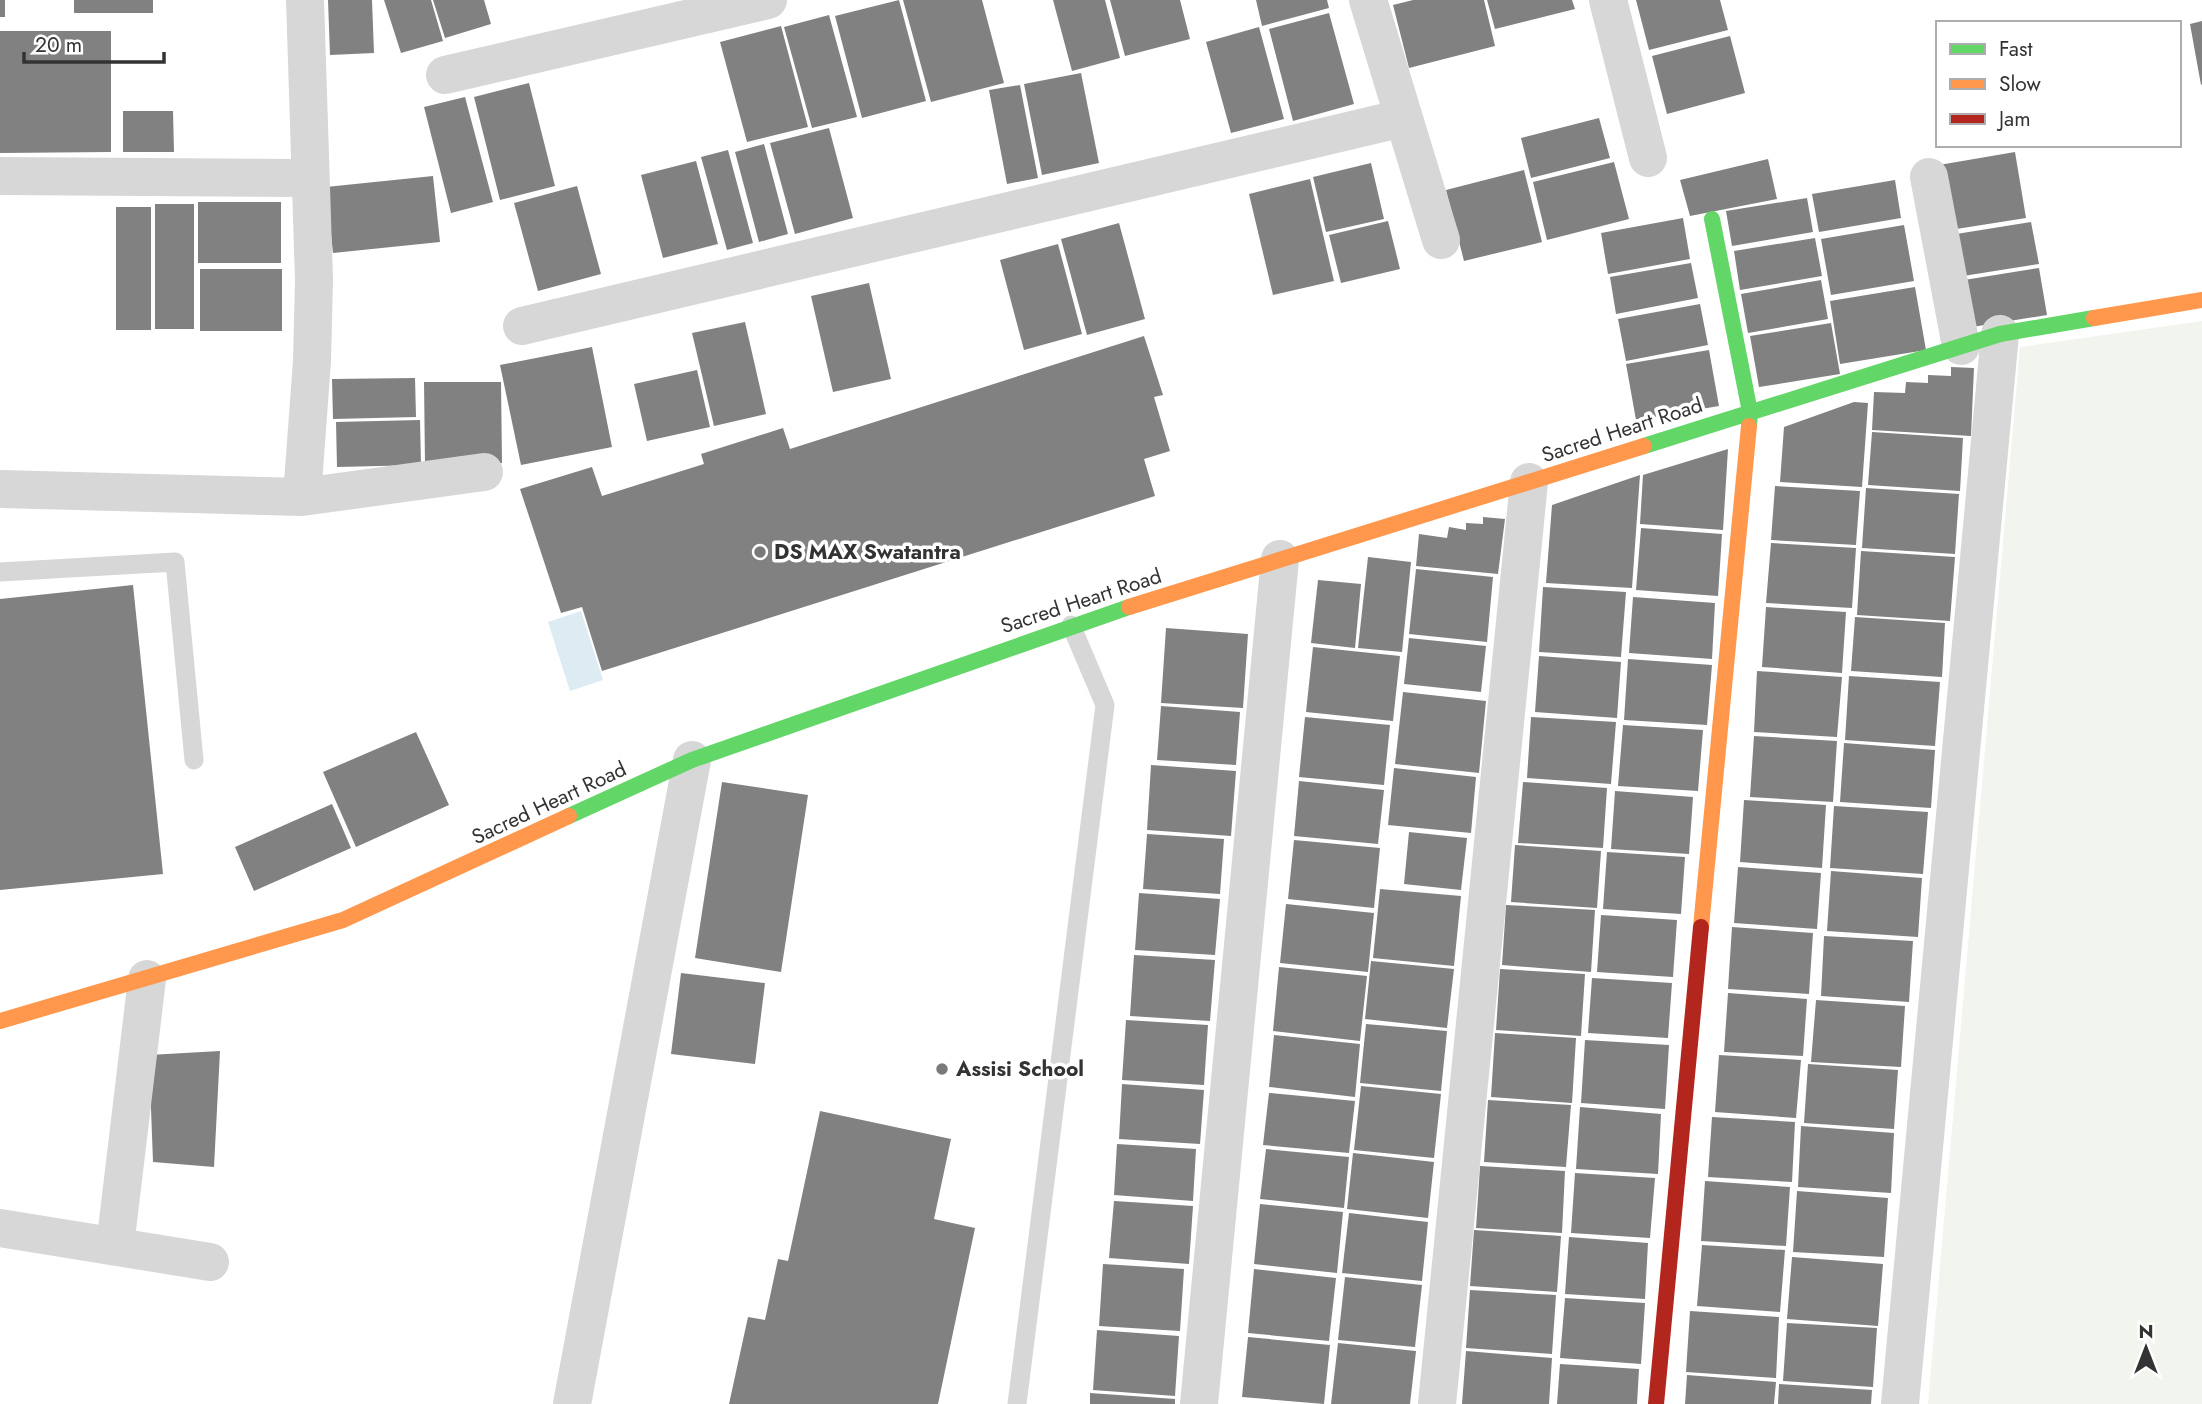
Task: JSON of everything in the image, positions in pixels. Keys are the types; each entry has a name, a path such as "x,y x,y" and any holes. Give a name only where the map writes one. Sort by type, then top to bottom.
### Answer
{"street":[{"path":"303,497 313,348 314,280 305,0"},
{"path":"445,75 768,0"},
{"path":"1368,0 1441,240"},
{"path":"1608,0 1648,158"},
{"path":"522,326 1403,118"},
{"path":"0,176 309,178"},
{"path":"1929,177 1961,346"},
{"path":"1656,1404 1751,412 1712,219"},
{"name":"Sacred Heart Road","path":"0,1021 343,920 692,760 1071,625 2000,334 2202,300"},
{"path":"1900,1404 2000,334"},
{"path":"0,489 303,497 484,472"},
{"path":"1437,1404 1529,482"},
{"path":"1199,1404 1280,559"},
{"path":"572,1404 692,760"},
{"path":"115,1247 147,979"},
{"path":"0,1228 210,1262"}],"lane":[{"path":"0,572 175,562 194,760"},
{"path":"1017,1404 1105,705 1071,625"}],"shaded area":[{"path":"2202,321 2202,1404 1928,1404 2020,347"},
{"path":"581,611 603,680 570,691 548,622"}],"building":[{"path":"0,0 5,0 5,17 0,17"},
{"path":"74,0 153,0 153,13 74,13"},
{"path":"328,0 372,0 374,53 330,55"},
{"path":"384,0 431,0 443,41 401,53"},
{"path":"433,0 484,0 491,24 445,38"},
{"path":"899,0 926,101 862,118 835,16"},
{"path":"903,0 982,0 1004,83 931,102"},
{"path":"1053,0 1105,0 1120,58 1072,71"},
{"path":"1110,0 1180,0 1190,39 1125,56"},
{"path":"1256,0 1327,0 1329,8 1262,26"},
{"path":"1413,0 1484,0 1495,46 1409,68 1393,5"},
{"path":"1487,0 1572,0 1575,9 1495,29"},
{"path":"1636,0 1720,0 1728,30 1649,50"},
{"path":"1329,13 1354,104 1293,121 1269,29"},
{"path":"829,15 857,117 812,128 784,27"},
{"path":"2202,21 2202,84 2201,85 2190,24"},
{"path":"781,26 808,127 747,142 720,42"},
{"path":"1259,27 1284,119 1231,133 1206,42"},
{"path":"0,31 111,31 111,152 0,153"},
{"path":"1730,36 1745,93 1667,114 1652,56"},
{"path":"1081,73 1099,163 1042,175 1024,84"},
{"path":"529,83 555,186 500,200 474,97"},
{"path":"1020,85 1038,178 1007,184 989,90"},
{"path":"465,97 493,202 451,213 424,107"},
{"path":"123,111 173,111 174,152 123,152"},
{"path":"1599,118 1610,158 1531,178 1521,138"},
{"path":"829,128 853,218 795,234 770,143"},
{"path":"764,144 788,234 759,242 735,152"},
{"path":"728,150 753,243 727,250 701,157"},
{"path":"2015,152 2026,218 1950,230 1939,165"},
{"path":"1768,159 1777,199 1690,216 1680,180"},
{"path":"696,161 718,244 663,258 641,175"},
{"path":"1614,162 1629,219 1547,240 1533,182"},
{"path":"1371,163 1384,219 1326,232 1313,177"},
{"path":"1524,170 1542,242 1464,261 1446,190"},
{"path":"433,176 440,242 333,253 326,187"},
{"path":"1310,179 1334,281 1273,295 1249,194"},
{"path":"1895,180 1901,218 1819,232 1812,194"},
{"path":"577,186 601,274 538,291 514,203"},
{"path":"1807,198 1813,232 1732,246 1726,211"},
{"path":"198,202 281,202 281,263 198,263"},
{"path":"155,204 194,204 194,329 155,329"},
{"path":"116,207 151,207 151,330 116,330"},
{"path":"1683,218 1690,259 1608,274 1601,233"},
{"path":"1388,221 1400,269 1341,283 1329,235"},
{"path":"2031,222 2039,264 1957,277 1950,235"},
{"path":"1119,223 1145,319 1087,335 1061,239"},
{"path":"1904,225 1914,281 1831,295 1821,239"},
{"path":"1815,238 1822,276 1740,290 1734,251"},
{"path":"1058,244 1082,334 1024,350 1000,260"},
{"path":"1691,263 1698,298 1616,314 1610,277"},
{"path":"2039,268 2047,315 1966,328 1958,281"},
{"path":"200,269 282,269 282,331 200,331"},
{"path":"1821,280 1828,319 1748,333 1741,294"},
{"path":"869,283 891,379 833,392 811,296"},
{"path":"1915,287 1926,350 1840,364 1830,301"},
{"path":"1700,304 1708,345 1626,361 1618,319"},
{"path":"745,322 766,414 714,426 692,333"},
{"path":"1831,323 1840,374 1759,387 1750,336"},
{"name":"DS MAX Swatantra","path":"1144,336 1163,395 1154,397 1170,451 1144,459 1155,496 602,671 582,607 561,613 520,489 592,467 602,496 704,464 701,454 783,428 790,449"},
{"path":"592,347 612,447 521,465 500,365"},
{"path":"1709,350 1719,406 1636,420 1626,364"},
{"path":"1951,367 1974,368 1971,436 1872,430 1874,392 1905,393 1906,382 1928,383 1928,375 1951,376"},
{"path":"697,370 710,427 647,441 634,384"},
{"path":"415,378 416,417 333,419 332,379"},
{"path":"424,382 501,382 502,463 425,464"},
{"path":"1854,402 1868,403 1862,487 1780,482 1784,427"},
{"path":"420,420 421,465 337,467 336,422"},
{"path":"1872,432 1963,438 1960,491 1868,485"},
{"path":"1728,449 1723,530 1640,524 1643,475"},
{"path":"1640,475 1632,588 1546,583 1552,505"},
{"path":"1775,486 1860,491 1856,545 1771,540"},
{"path":"1866,488 1959,494 1955,554 1862,548"},
{"path":"1483,517 1505,519 1498,574 1416,566 1419,534 1447,538 1449,527 1466,530 1466,523 1483,524"},
{"path":"1641,528 1722,534 1718,596 1636,590"},
{"path":"1771,543 1856,548 1852,608 1766,603"},
{"path":"1861,551 1955,557 1950,621 1857,615"},
{"path":"1368,557 1411,562 1402,652 1358,648"},
{"path":"1416,569 1493,577 1487,642 1409,634"},
{"path":"1318,580 1361,584 1355,648 1311,643"},
{"path":"133,585 163,874 0,890 0,599"},
{"path":"1543,587 1626,592 1621,657 1539,652"},
{"path":"1633,597 1715,603 1712,659 1629,653"},
{"path":"1766,607 1846,612 1842,673 1762,667"},
{"path":"1855,617 1945,623 1942,677 1851,671"},
{"path":"1166,628 1248,634 1243,708 1161,703"},
{"path":"1409,638 1486,646 1481,692 1404,684"},
{"path":"1313,647 1400,656 1393,721 1306,712"},
{"path":"1539,656 1621,662 1617,718 1535,712"},
{"path":"1628,659 1712,665 1707,725 1624,720"},
{"path":"1757,671 1842,677 1837,737 1754,732"},
{"path":"1849,676 1940,682 1935,746 1845,740"},
{"path":"1403,692 1486,701 1479,773 1395,764"},
{"path":"1161,706 1240,712 1236,765 1157,760"},
{"path":"1305,717 1390,725 1384,785 1299,777"},
{"path":"1531,717 1616,722 1611,784 1527,778"},
{"path":"1623,725 1703,730 1698,791 1618,786"},
{"path":"416,732 449,805 356,847 323,772"},
{"path":"1754,736 1837,741 1833,802 1750,797"},
{"path":"1844,743 1935,750 1931,808 1840,802"},
{"path":"1151,765 1236,771 1231,836 1147,830"},
{"path":"1394,768 1476,777 1471,833 1388,825"},
{"path":"1299,781 1384,790 1378,844 1294,836"},
{"path":"722,782 808,795 781,972 695,958"},
{"path":"1523,782 1607,788 1603,848 1518,843"},
{"path":"1615,791 1693,797 1689,854 1611,849"},
{"path":"1744,800 1826,805 1822,868 1740,862"},
{"path":"332,804 351,848 254,891 235,847"},
{"path":"1834,806 1928,812 1923,874 1830,868"},
{"path":"1409,832 1467,838 1461,890 1404,884"},
{"path":"1147,834 1224,839 1220,894 1143,889"},
{"path":"1294,840 1380,848 1374,908 1288,899"},
{"path":"1515,845 1601,851 1597,908 1511,902"},
{"path":"1607,852 1685,857 1681,914 1603,909"},
{"path":"1738,867 1821,873 1817,929 1734,923"},
{"path":"1831,871 1922,878 1918,937 1827,931"},
{"path":"1380,889 1461,896 1454,966 1373,958"},
{"path":"1139,893 1220,899 1215,955 1135,950"},
{"path":"1286,904 1374,913 1368,972 1280,963"},
{"path":"1506,905 1595,910 1591,972 1502,965"},
{"path":"1601,915 1677,920 1673,977 1597,972"},
{"path":"1732,927 1813,933 1809,994 1728,989"},
{"path":"1824,936 1913,941 1909,1002 1821,996"},
{"path":"1134,955 1215,960 1210,1021 1130,1016"},
{"path":"1371,961 1454,969 1447,1028 1365,1019"},
{"path":"1279,967 1367,976 1360,1041 1273,1031"},
{"path":"1500,969 1585,974 1581,1036 1496,1030"},
{"path":"681,973 765,983 755,1064 671,1054"},
{"path":"1592,978 1672,983 1668,1038 1588,1033"},
{"path":"1728,993 1807,999 1803,1056 1724,1052"},
{"path":"1816,1000 1905,1006 1901,1067 1811,1062"},
{"path":"1126,1020 1208,1025 1204,1085 1122,1080"},
{"path":"1366,1024 1447,1031 1441,1091 1360,1083"},
{"path":"1495,1033 1576,1038 1572,1103 1491,1097"},
{"path":"1274,1035 1360,1044 1355,1097 1269,1087"},
{"path":"1585,1040 1669,1045 1665,1109 1581,1103"},
{"path":"220,1051 214,1167 153,1162 149,1055"},
{"path":"1719,1055 1801,1060 1796,1118 1715,1112"},
{"path":"1808,1064 1898,1070 1894,1129 1804,1123"},
{"path":"1122,1084 1204,1090 1200,1144 1119,1139"},
{"path":"1361,1086 1441,1094 1434,1158 1354,1150"},
{"path":"1269,1093 1355,1101 1349,1153 1263,1145"},
{"path":"1488,1100 1571,1105 1566,1167 1484,1162"},
{"path":"1580,1107 1661,1114 1658,1174 1576,1169"},
{"path":"820,1111 951,1139 934,1219 975,1228 938,1404 729,1404 748,1317 765,1320 778,1259 788,1261"},
{"path":"1712,1117 1795,1122 1792,1182 1708,1177"},
{"path":"1801,1126 1894,1133 1891,1193 1798,1187"},
{"path":"1117,1144 1196,1149 1193,1201 1114,1195"},
{"path":"1266,1149 1349,1157 1344,1208 1260,1199"},
{"path":"1353,1153 1434,1162 1428,1218 1347,1209"},
{"path":"1480,1166 1565,1171 1562,1233 1476,1228"},
{"path":"1575,1173 1655,1178 1650,1238 1571,1233"},
{"path":"1705,1181 1790,1187 1786,1246 1701,1241"},
{"path":"1797,1191 1888,1198 1884,1257 1793,1252"},
{"path":"1114,1201 1193,1206 1189,1264 1109,1258"},
{"path":"1260,1204 1343,1212 1337,1273 1254,1264"},
{"path":"1349,1213 1428,1222 1422,1281 1342,1273"},
{"path":"1474,1230 1561,1236 1557,1292 1470,1286"},
{"path":"1569,1237 1648,1243 1645,1299 1565,1294"},
{"path":"1702,1245 1785,1250 1780,1312 1697,1306"},
{"path":"1792,1257 1883,1264 1878,1326 1787,1319"},
{"path":"1103,1264 1184,1269 1180,1331 1099,1326"},
{"path":"1254,1269 1336,1278 1329,1341 1248,1333"},
{"path":"1345,1277 1422,1285 1415,1347 1338,1340"},
{"path":"1470,1290 1556,1295 1552,1354 1466,1348"},
{"path":"1565,1298 1645,1303 1641,1364 1560,1358"},
{"path":"1690,1311 1779,1317 1776,1378 1686,1372"},
{"path":"1787,1323 1877,1328 1873,1387 1783,1381"},
{"path":"1097,1330 1179,1336 1175,1396 1093,1390"},
{"path":"1248,1337 1330,1345 1324,1404 1242,1397"},
{"path":"1338,1343 1416,1351 1410,1404 1331,1404"},
{"path":"1466,1351 1552,1358 1549,1404 1462,1404"},
{"path":"1560,1364 1639,1369 1637,1404 1557,1404"},
{"path":"1687,1375 1776,1382 1774,1404 1685,1404"},
{"path":"1779,1384 1872,1390 1871,1404 1778,1404"},
{"path":"1090,1393 1175,1399 1175,1404 1090,1404"}],"traffic: fast":[{"path":"1712,219 1750,412 1749,426"},
{"path":"1644,446 2000,334 2094,318"},
{"path":"569,816 692,760 1129,607"}],"traffic: slow":[{"path":"2094,318 2202,300"},
{"path":"1701,927 1749,426"},
{"path":"1129,607 1644,446"},
{"path":"0,1021 343,920 569,816"}],"traffic: jam":[{"path":"1656,1404 1701,927"}],"place":[{"name":"DS MAX Swatantra","path":"760,552"},
{"name":"Assisi School","path":"942,1069"}]}
